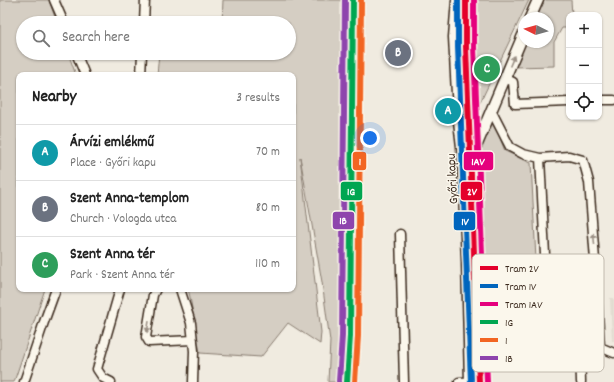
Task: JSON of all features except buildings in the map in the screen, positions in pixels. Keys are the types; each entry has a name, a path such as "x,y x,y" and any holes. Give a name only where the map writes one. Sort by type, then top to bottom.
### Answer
{"street":[{"path":"54,0 61,16"},
{"path":"144,16 145,0"},
{"path":"347,382 350,336 353,0"},
{"name":"Győri kapu","path":"457,0 454,37 458,113 462,147 470,382"},
{"path":"533,12 538,0"},
{"name":"Győri kapu","path":"479,254 475,149 518,47"},
{"path":"79,60 84,72"},
{"path":"141,72 142,60"},
{"path":"505,78 513,82 515,104 566,102"},
{"path":"602,100 614,100"},
{"path":"491,110 510,147 524,154 540,158 569,156 583,160 589,182 595,254"},
{"path":"540,158 545,254"},
{"path":"400,234 404,382"},
{"path":"24,382 55,292"},
{"path":"111,382 103,378 97,370 119,292"},
{"path":"154,292 146,337 150,342 193,340"},
{"path":"181,292 191,323 194,352 193,382"},
{"path":"604,349 614,353"},
{"path":"581,372 581,382"},
{"path":"459,382 482,381"}],"shaded area":[{"path":"0,0 49,0 55,16 16,16 16,60 71,60 75,72 16,72 16,292 44,292 14,382 0,382"},
{"path":"223,0 347,0 345,203 340,382 328,382 330,341 322,282 300,157 321,332 320,344 288,323 261,357 200,353 189,292 296,292 296,72 157,72 158,60 296,60 296,16 222,16"},
{"path":"473,0 529,0 523,12 518,12 518,23 479,105"},
{"path":"543,0 571,0 572,12 566,12 566,28 562,28 554,42 554,12 538,12"},
{"path":"523,48 554,48 554,66 515,67"},
{"path":"493,120 505,151 531,163 536,254 485,254 480,147"},
{"path":"610,298 614,298 614,341 612,341"}],"tram line":[{"name":"1V","path":"458,0 458,47 471,382"},
{"name":"2V","path":"466,0 466,47 474,254"},
{"name":"1AV","path":"474,0 474,47 482,254"},
{"name":"2V","path":"479,372 479,382"},
{"name":"1AV","path":"487,372 487,382"}],"transit line":[{"name":"1B","path":"339,381 342,336 345,0"},
{"name":"1G","path":"347,382 350,336 353,0"},
{"name":"1","path":"355,382 358,336 361,0"}],"place":[{"name":"Szent Anna-templom","path":"398,53"},
{"name":"Szent Anna tér","path":"487,69"},
{"name":"Árvízi emlékmű","path":"448,111"}]}
